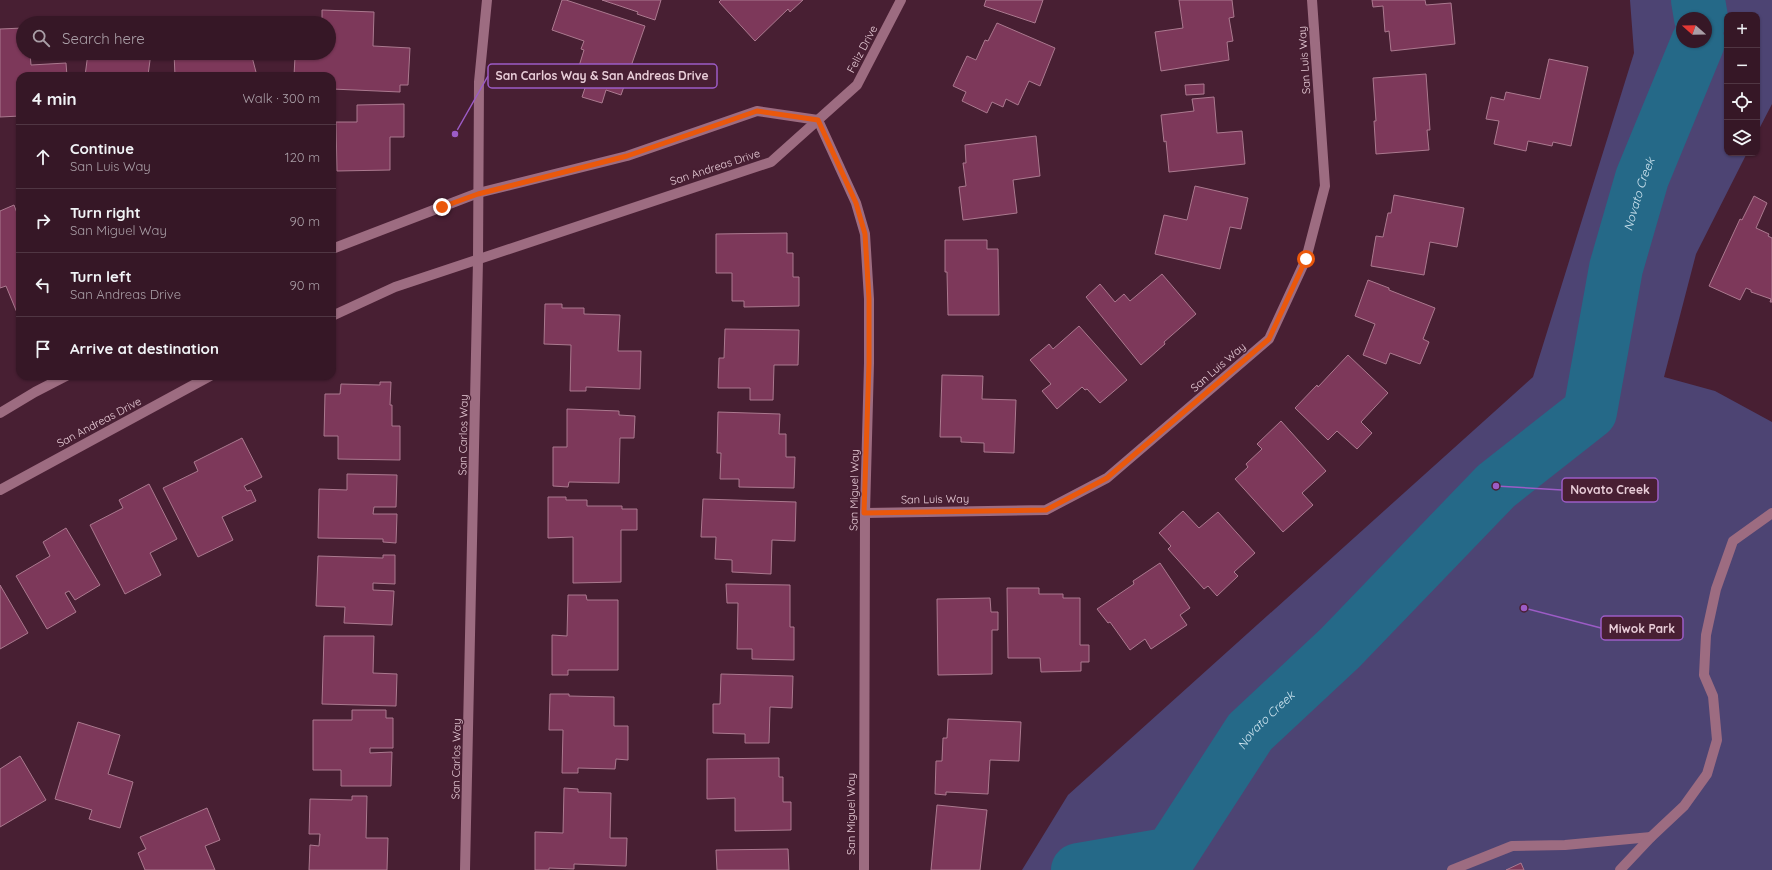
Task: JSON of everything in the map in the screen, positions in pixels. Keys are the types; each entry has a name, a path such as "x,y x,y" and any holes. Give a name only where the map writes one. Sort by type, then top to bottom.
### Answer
{"street":[{"name":"San Carlos Way","path":"465,870 478,260 479,82 487,0"},
{"name":"Feliz Drive","path":"818,120 857,85 901,0"},
{"name":"San Luis Way","path":"864,513 1046,510 1107,478 1269,339 1306,259 1325,186 1312,0"},
{"path":"336,247 478,194 627,156 757,111 818,120"},
{"name":"San Andreas Drive","path":"336,314 395,287 771,162 818,120"},
{"name":"San Miguel Way","path":"818,120 856,203 865,234 869,299 869,363 864,513 864,870"},
{"path":"0,413 58,380"},
{"name":"San Andreas Drive","path":"0,490 203,380"},
{"path":"1620,870 1650,837 1684,806 1707,774 1717,740 1713,696 1704,674 1706,635 1716,589 1733,541 1772,513"},
{"path":"1452,870 1512,846 1565,845 1650,837"}],"shaded area":[{"path":"1630,0 1772,0 1772,104 1760,127 1760,12 1724,12 1724,156 1745,156 1696,254 1664,377 1715,391 1772,422 1772,870 1022,870 1068,795 1533,377 1634,53"}],"building":[{"path":"562,0 645,26 621,95 606,90 602,103 582,97 587,82 575,79 584,50 581,49 584,41 552,30"},
{"path":"602,0 661,0 655,20 637,14 638,12"},
{"path":"721,0 803,0 790,12 788,9 755,41 719,2"},
{"path":"986,0 1043,0 1035,23 984,6"},
{"path":"1179,0 1232,0 1234,17 1229,18 1233,41 1227,42 1229,60 1161,71 1155,32 1183,28"},
{"path":"1372,0 1425,0 1426,5 1451,3 1455,44 1391,51 1389,31 1385,32 1383,6 1373,7"},
{"path":"322,10 374,12 373,46 410,48 408,85 400,85 400,92 336,89 336,72 294,72 295,60 336,60 336,16 322,16"},
{"path":"997,23 1055,48 1040,86 1029,81 1018,105 1006,99 1003,107 992,102 987,113 962,101 966,92 953,86 967,56 976,60 985,40 988,41"},
{"path":"16,28 16,60 31,60 31,65 66,63 67,72 16,72 16,116 0,117 0,29"},
{"path":"1549,59 1588,67 1571,146 1553,142 1552,146 1528,141 1526,151 1494,144 1499,121 1486,119 1491,97 1504,100 1506,92 1540,99"},
{"path":"87,60 150,60 148,72 86,72"},
{"path":"174,60 253,60 256,72 175,72"},
{"path":"1426,74 1430,130 1427,130 1429,150 1376,154 1374,121 1376,121 1373,78"},
{"path":"1204,84 1204,94 1186,95 1185,85"},
{"path":"1214,97 1217,133 1242,131 1245,164 1169,172 1166,141 1164,142 1161,115 1194,111 1192,99"},
{"path":"404,104 404,137 390,137 390,170 337,171 336,122 357,122 357,105"},
{"path":"1036,136 1040,176 1013,180 1017,213 963,220 959,187 966,186 963,163 966,163 965,145"},
{"path":"1195,186 1248,198 1241,229 1230,227 1220,269 1155,254 1164,215 1187,220"},
{"path":"1394,195 1464,208 1457,247 1430,242 1424,275 1371,266 1376,236 1383,237 1388,213 1391,213"},
{"path":"1754,196 1767,203 1756,228 1769,234 1768,236 1772,238 1772,302 1770,302 1771,299 1751,292 1751,290 1746,288 1740,300 1709,286 1740,219 1742,220"},
{"path":"14,205 16,210 16,310 6,286 0,288 0,211"},
{"path":"787,233 787,253 793,253 793,277 799,277 799,306 744,307 744,301 732,301 732,273 716,273 716,234"},
{"path":"945,240 987,240 987,249 998,249 999,315 948,315 947,272 945,272"},
{"path":"1162,274 1196,314 1164,342 1165,344 1141,365 1086,297 1100,284 1115,302 1124,294 1130,301"},
{"path":"1368,280 1435,308 1423,339 1429,342 1420,364 1390,353 1386,364 1363,355 1375,324 1355,316"},
{"path":"545,304 562,304 562,308 584,308 584,314 620,315 618,351 641,351 640,389 586,387 586,391 570,391 571,345 544,344"},
{"path":"1079,326 1127,380 1100,403 1087,389 1085,390 1082,387 1057,409 1042,391 1051,384 1030,360 1049,344 1053,349"},
{"path":"725,329 799,330 798,365 774,365 773,400 750,400 750,388 718,388 719,358 724,358"},
{"path":"1348,355 1388,393 1361,422 1372,433 1357,449 1337,431 1328,440 1295,408 1317,385 1318,387"},
{"path":"942,375 983,376 982,399 1016,400 1014,453 984,452 984,443 961,442 961,437 940,437"},
{"path":"380,382 391,382 390,405 392,405 392,426 400,426 400,460 338,459 338,436 324,436 325,394 340,394 341,384 380,385"},
{"path":"567,409 619,411 619,415 635,416 634,438 620,438 619,483 569,482 568,487 553,486 553,447 567,447"},
{"path":"718,412 780,414 779,434 786,434 786,457 795,457 794,488 739,487 739,479 720,479 721,453 717,453"},
{"path":"1281,421 1326,471 1302,493 1313,505 1283,532 1235,479 1248,467 1246,464 1262,449 1257,444"},
{"path":"242,438 262,477 244,486 247,491 251,490 256,501 222,517 233,540 198,557 163,488 198,471 194,462"},
{"path":"347,474 397,475 396,507 374,507 373,514 397,514 396,543 383,542 383,539 318,538 319,489 347,490"},
{"path":"149,484 177,539 150,553 161,575 125,594 90,525 123,508 119,500"},
{"path":"548,497 566,497 566,500 587,500 587,506 622,506 622,509 637,509 637,530 621,530 621,582 573,583 573,537 548,538"},
{"path":"703,499 796,502 795,541 772,540 771,574 732,572 732,560 715,559 716,537 701,537"},
{"path":"1183,511 1199,528 1218,512 1255,553 1234,572 1238,576 1217,596 1208,586 1204,589 1168,549 1171,546 1159,533"},
{"path":"66,528 100,585 75,600 69,591 65,593 76,612 47,629 16,576 50,556 43,542"},
{"path":"383,555 395,555 395,584 373,583 373,590 394,591 392,625 344,623 345,607 316,606 318,556 383,558"},
{"path":"1160,563 1190,608 1180,615 1187,625 1151,649 1145,639 1130,650 1110,622 1108,623 1097,609 1134,584 1133,581"},
{"path":"726,584 790,585 790,627 794,627 794,660 752,659 752,649 737,649 738,603 727,603"},
{"path":"0,585 28,633 0,649"},
{"path":"1007,588 1039,588 1039,594 1063,594 1063,598 1080,598 1080,645 1089,645 1089,662 1081,662 1081,671 1041,672 1040,658 1008,658"},
{"path":"568,595 586,595 587,600 618,600 618,670 568,670 568,675 552,675 552,635 567,636"},
{"path":"990,598 991,612 998,612 998,630 992,630 992,674 938,675 937,599"},
{"path":"324,636 374,636 373,673 397,674 396,706 322,704"},
{"path":"721,674 793,676 792,708 770,707 769,743 745,743 745,734 713,733 713,704 720,704"},
{"path":"550,694 614,697 614,726 628,726 628,760 616,759 615,769 578,768 578,773 562,773 563,730 549,730"},
{"path":"352,710 386,710 386,718 393,718 393,748 370,748 370,753 392,752 391,786 341,786 341,770 313,770 313,720 352,720"},
{"path":"948,719 1021,722 1019,761 990,760 988,794 946,792 946,795 935,794 936,761 942,761 943,738 947,738"},
{"path":"78,722 120,735 108,774 133,782 120,828 89,819 92,810 55,799"},
{"path":"20,756 46,800 0,827 0,769"},
{"path":"779,758 779,777 783,777 783,802 791,802 791,830 735,831 735,798 707,799 707,759"},
{"path":"564,788 578,789 578,792 611,793 610,838 627,838 626,866 574,864 574,869 549,868 549,870 535,870 535,832 563,833"},
{"path":"352,796 367,796 366,838 388,838 387,870 309,870 310,845 319,846 320,834 309,834 310,799 352,800"},
{"path":"937,805 987,810 980,870 931,870"},
{"path":"207,808 220,840 205,846 215,870 145,870 138,853 146,849 140,837"},
{"path":"788,849 789,870 717,870 716,850"},
{"path":"1521,863 1524,870 1506,870"}],"waterway":[{"name":"Novato Creek","path":"1698,0 1700,12"},
{"name":"Novato Creek","path":"1078,870 1171,854 1250,732 1340,648 1496,486 1590,412 1616,268 1642,178 1696,48"}],"place":[{"name":"San Carlos Way & San Andreas Drive","path":"455,134"},
{"name":"Novato Creek","path":"1496,486"},
{"name":"Miwok Park","path":"1524,608"}],"route":[{"path":"442,207 478,194 627,156 757,111 818,120 856,203 865,234 869,299 869,363 864,513 1046,510 1107,478 1269,339 1306,259"}]}
